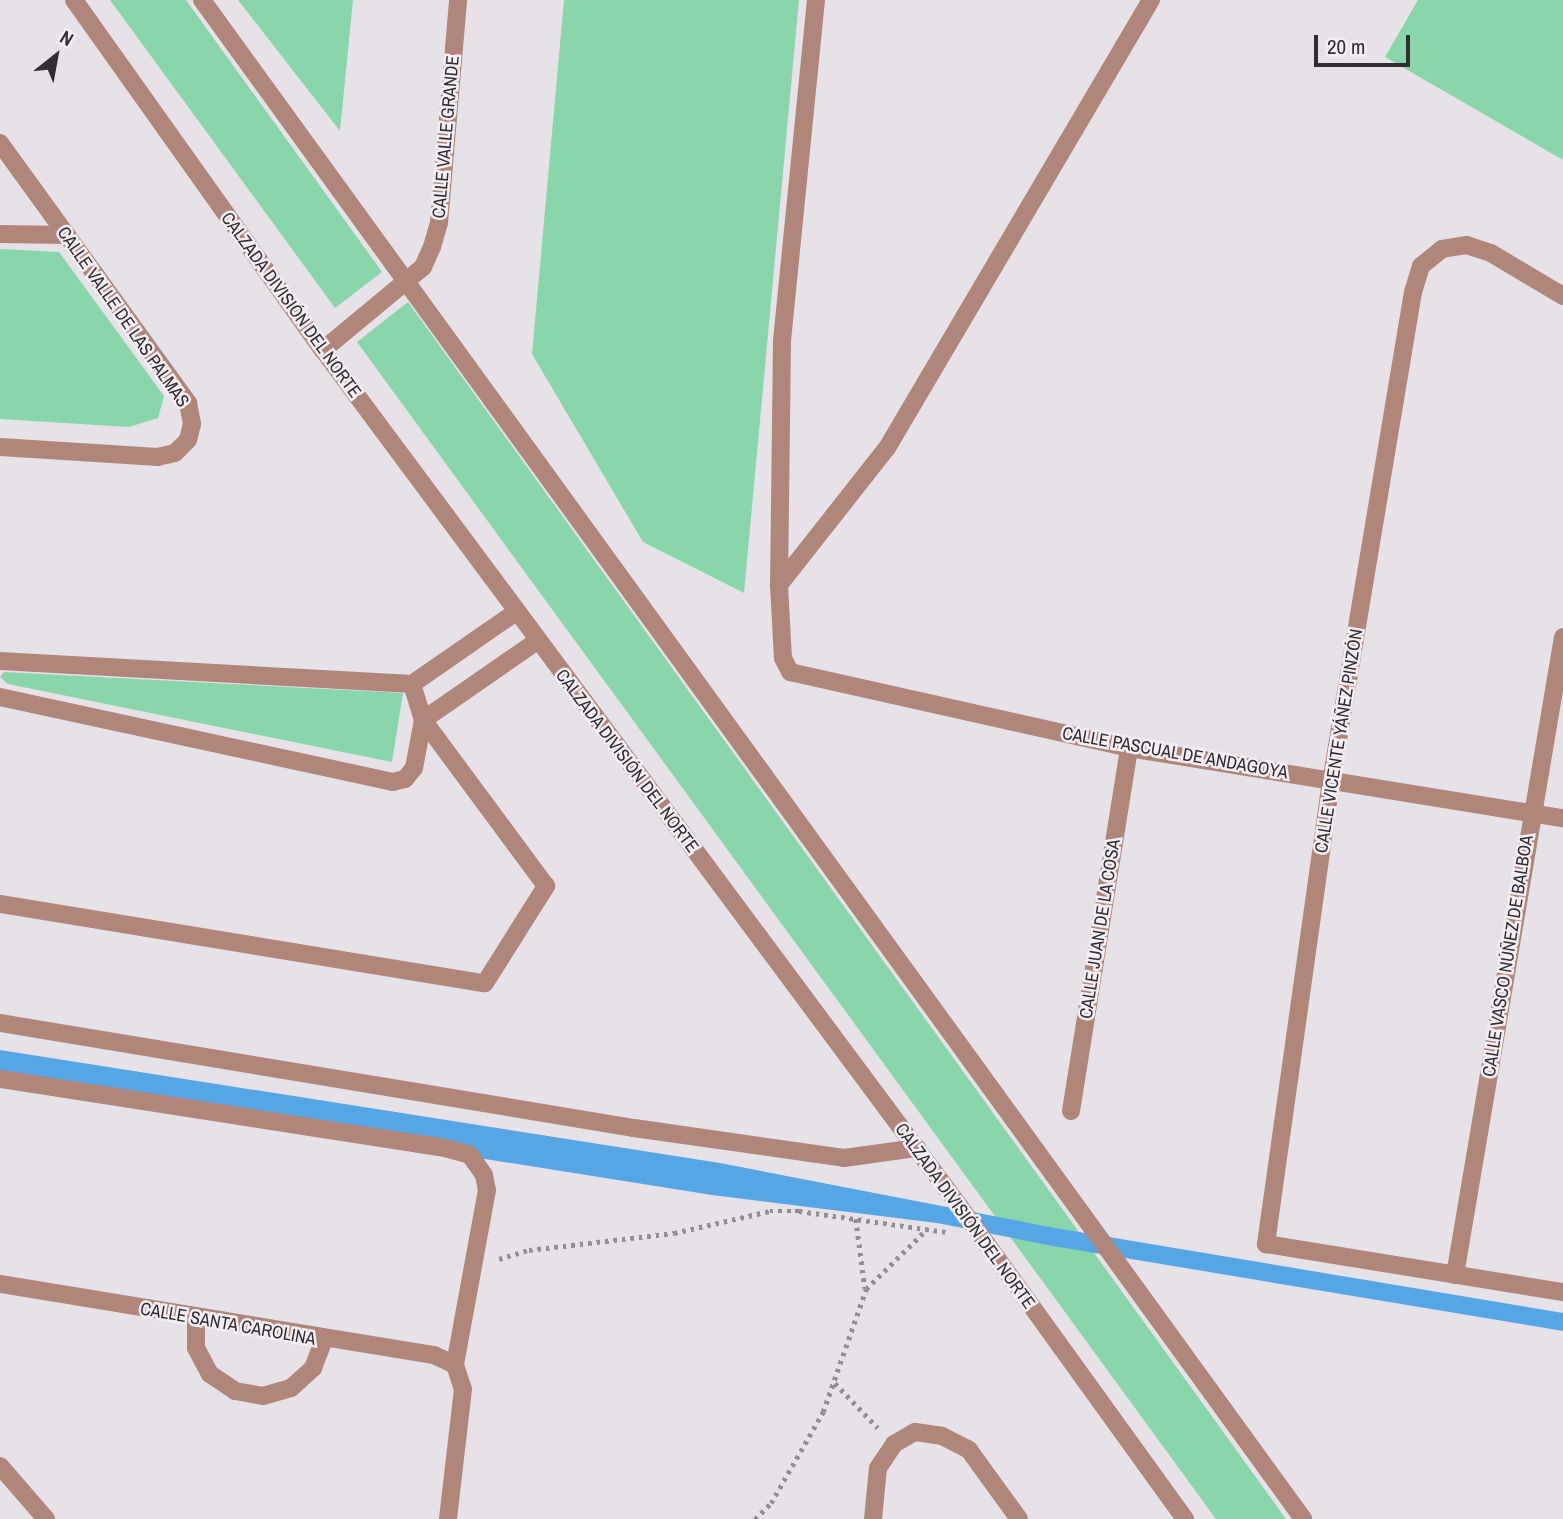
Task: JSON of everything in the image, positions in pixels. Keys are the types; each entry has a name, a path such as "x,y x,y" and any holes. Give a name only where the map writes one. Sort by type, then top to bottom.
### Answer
{"street":[{"name":"CALZADA DIVISIÓN DEL NORTE","path":"74,0 323,350 960,1207 1185,1519"},
{"path":"202,0 404,284 1101,1237 1303,1519"},
{"name":"CALLE VALLE GRANDE","path":"323,350 423,267 439,223 458,0"},
{"path":"779,585 784,293 816,0"},
{"path":"779,585 887,448 1151,0"},
{"name":"CALLE VALLE DE LAS PALMAS","path":"0,143 188,403 192,424 188,440 175,453 158,457 0,447"},
{"path":"0,234 67,236"},
{"name":"CALLE VICENTE YÁÑEZ PINZÓN","path":"1455,1275 1266,1244 1331,780 1413,292 1421,266 1442,249 1467,244 1491,253 1563,296"},
{"name":"CALLE PASCUAL DE ANDAGOYA","path":"779,585 783,658 790,672 1129,748 1563,818"},
{"path":"0,661 412,684 516,612"},
{"name":"CALLE VASCO NÚÑEZ DE BALBOA","path":"1455,1275 1531,813 1563,637"},
{"path":"0,697 393,782 405,779 414,768 423,720 537,641"},
{"path":"0,904 485,983 546,886 423,720 412,684"},
{"name":"CALLE JUAN DE LA COSA","path":"1071,1111 1129,748"},
{"path":"0,1023 634,1128 831,1156 916,1148"},
{"path":"0,1079 462,1151 476,1161 487,1190 455,1365 463,1389 448,1519"},
{"path":"1455,1275 1563,1292"},
{"name":"CALLE SANTA CAROLINA","path":"0,1284 324,1340 433,1355 455,1365"},
{"path":"196,1319 196,1348 206,1366 234,1391 263,1396 292,1388 313,1368 324,1340"},
{"path":"873,1519 878,1468 894,1444 915,1432 942,1436 969,1450 1019,1519"},
{"path":"0,1466 46,1519"}],"path":[{"path":"471,1267 529,1250 617,1243 770,1211 856,1219 981,1237"},
{"path":"755,1519 771,1503 835,1383 866,1289 856,1219"},
{"path":"866,1289 927,1229"},
{"path":"835,1383 894,1444"}],"green space":[{"path":"110,0 186,0 382,272 335,308"},
{"path":"238,0 353,0 340,131"},
{"path":"564,0 799,0 744,593 643,542 532,354"},
{"path":"1418,0 1563,0 1563,160 1385,57"},
{"path":"0,249 59,252 164,396 158,418 129,427 0,419"},
{"path":"408,302 1286,1519 1216,1519 357,342"},
{"path":"4,672 403,693 392,762 8,684 0,677"}],"water":[{"path":"0,1050 720,1163 1055,1228 1563,1313 1563,1331 1053,1246 937,1223 712,1195 0,1082"}]}
